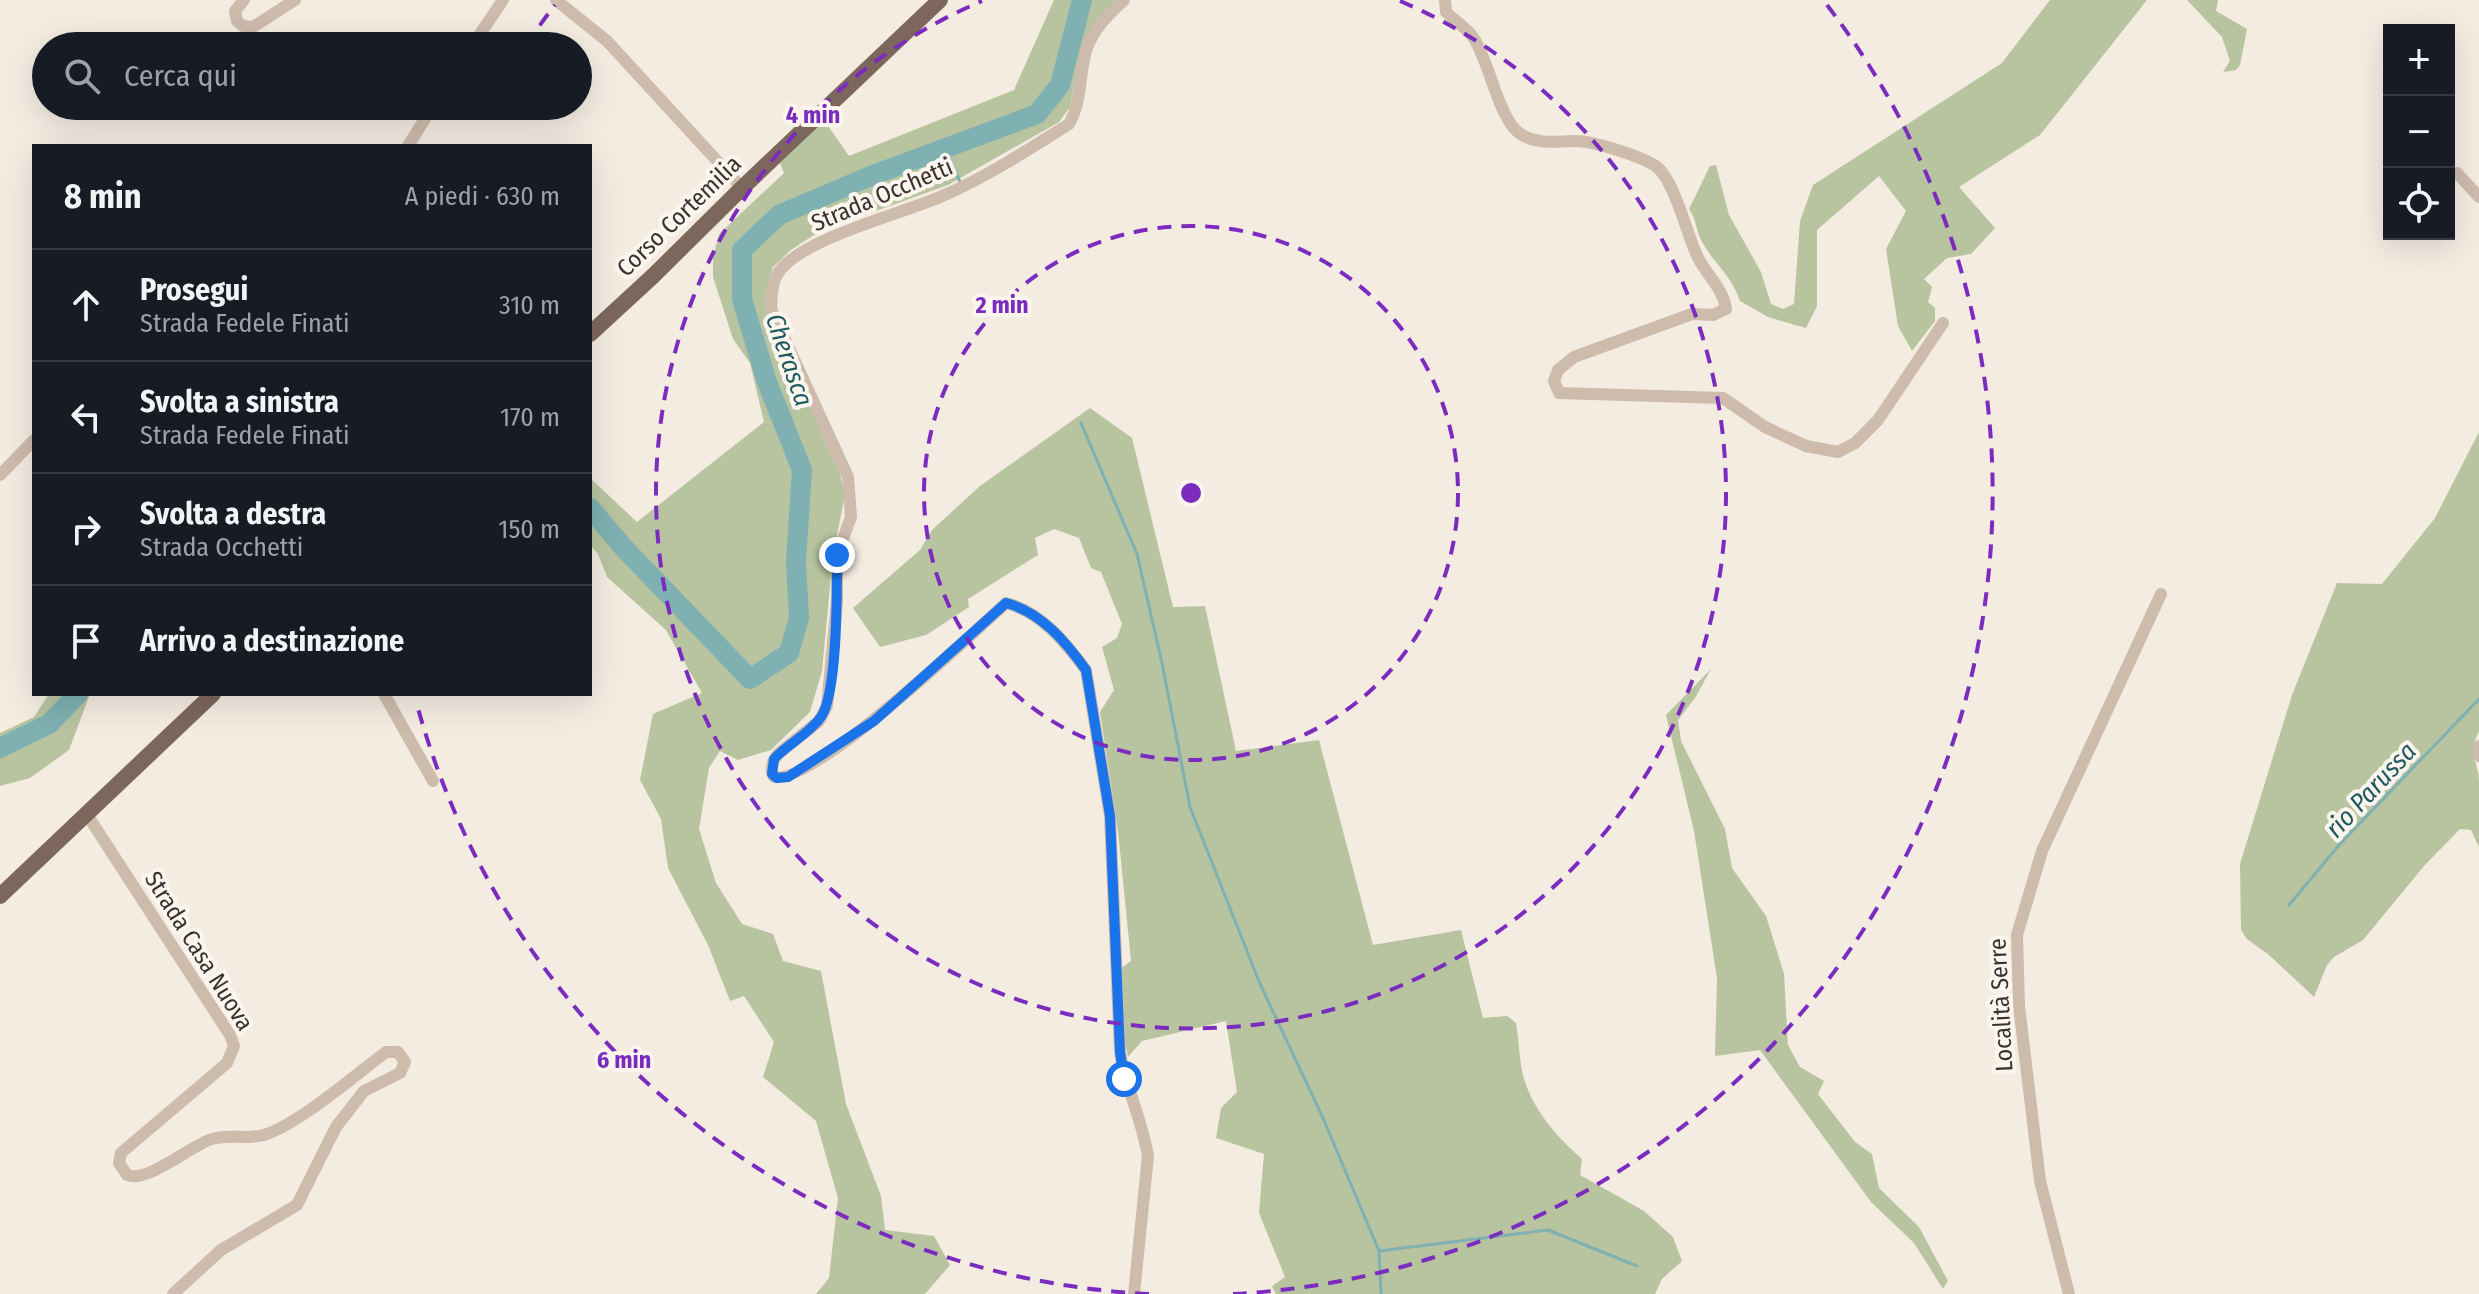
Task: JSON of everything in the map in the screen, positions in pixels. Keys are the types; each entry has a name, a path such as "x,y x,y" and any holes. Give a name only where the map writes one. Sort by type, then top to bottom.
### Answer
{"main road":[{"name":"Corso Cortemilia","path":"592,332 940,0"},
{"path":"0,896 211,696"}],"street":[{"path":"244,0 235,11 237,21 243,26 253,27 295,0"},
{"path":"481,32 503,0"},
{"path":"556,0 607,41 742,188"},
{"name":"Strada Occhetti","path":"1124,0 1098,24 1086,50 1078,109 1069,124 949,194 832,238 797,256 782,268 773,282 771,309 848,477 851,517 837,555 835,629 827,706 819,721 774,759 772,769 774,777 788,777 874,721 1006,603 1039,618 1073,652 1086,670 1110,816 1120,1052 1124,1079 1145,1137 1148,1156 1134,1294"},
{"path":"1445,0 1446,12 1472,37 1485,61 1502,108 1520,134 1547,143 1579,141 1619,151 1657,167 1668,183 1698,259 1724,295 1726,309 1713,315 1692,314 1574,357 1558,370 1554,381 1559,393 1723,398 1765,427 1806,446 1838,452 1855,443 1878,420 1943,323"},
{"path":"409,144 424,120"},
{"path":"2457,173 2479,197"},
{"path":"0,475 32,442"},
{"name":"Località Serre","path":"2069,1294 2040,1181 2019,1006 2017,935 2042,851 2161,594"},
{"path":"385,696 433,781"},
{"path":"2479,746 2479,756"},
{"name":"Strada Casa Nuova","path":"86,813 230,1035 234,1046 227,1063 125,1149 119,1163 127,1175 141,1176 207,1140 221,1136 245,1138 265,1134 315,1106 386,1052 398,1052 405,1062 400,1073 364,1091 336,1127 297,1205 221,1250 173,1294"}],"green space":[{"path":"1054,0 1118,0 1080,54 1070,107 1059,122 948,185 820,231 791,250 773,267 767,286 766,310 840,474 845,495 833,555 822,671 810,712 771,750 738,760 720,751 709,768 699,829 716,883 742,924 773,934 783,961 821,971 846,1104 881,1196 885,1230 934,1236 950,1265 925,1294 816,1294 829,1278 838,1198 816,1121 763,1077 774,1042 744,996 730,1001 708,945 668,868 661,819 640,780 653,714 702,693 666,630 607,577 592,547 592,480 637,522 764,422 750,363 733,339 713,277 713,257 719,234 784,173 780,163 824,120 849,156 1014,90"},
{"path":"2050,0 2147,0 2040,135 1959,187 1995,228 1971,254 1947,258 1924,279 1932,287 1928,302 1935,308 1935,321 1912,351 1898,326 1886,249 1906,211 1879,176 1817,230 1817,306 1806,328 1768,317 1740,301 1732,283 1701,240 1689,209 1710,166 1716,165 1729,215 1761,272 1771,304 1783,309 1794,304 1800,221 1813,185 2002,63"},
{"path":"2187,0 2218,0 2216,11 2247,29 2240,65 2236,70 2223,72 2230,61 2222,37"},
{"path":"1090,408 1132,438 1173,607 1205,606 1236,751 1319,740 1373,945 1461,930 1483,1018 1507,1016 1516,1023 1528,1091 1547,1123 1582,1159 1580,1175 1644,1211 1673,1237 1682,1261 1662,1279 1655,1294 1276,1294 1272,1286 1285,1277 1259,1213 1264,1154 1216,1138 1221,1108 1237,1092 1226,1021 1142,1041 1128,1057 1120,969 1131,961 1118,831 1100,712 1114,690 1102,647 1117,638 1122,624 1101,572 1091,568 1079,538 1054,529 1035,538 1038,555 968,599 969,607 926,635 880,647 853,608 920,550 932,530 980,486"},
{"path":"2479,432 2479,731 2473,752 2479,781 2479,847 2471,830 2460,829 2424,866 2363,940 2334,957 2327,965 2314,997 2247,939 2241,930 2240,864 2292,695 2337,583 2382,584 2435,518"},
{"path":"1711,669 1678,720 1681,741 1725,829 1732,868 1766,916 1784,974 1788,1045 1800,1067 1824,1081 1818,1094 1855,1142 1872,1154 1879,1188 1919,1227 1948,1281 1943,1289 1914,1243 1871,1202 1760,1050 1715,1056 1717,978 1694,831 1666,715"},
{"path":"48,696 89,696 69,750 30,778 0,786 0,733 34,717"}],"waterway":[{"name":"Cherasca","path":"592,510 750,679 789,653 799,618 796,562 802,470 767,382 742,299 742,250 779,215 873,175 1037,114 1060,85 1082,0"},
{"path":"944,147 961,184"},
{"path":"1081,423 1137,554 1190,807 1260,984 1323,1118 1379,1251 1381,1294"},
{"name":"Cherasca","path":"0,748 49,724 76,696"},
{"name":"rio Parussa","path":"2289,905 2340,844 2479,699"},
{"path":"1379,1251 1548,1230 1637,1266"}],"route":[{"path":"837,555 837,601 827,706 819,721 774,759 774,777 788,777 874,721 1006,603 1039,618 1073,652 1086,670 1110,816 1120,1052 1124,1079"}]}
